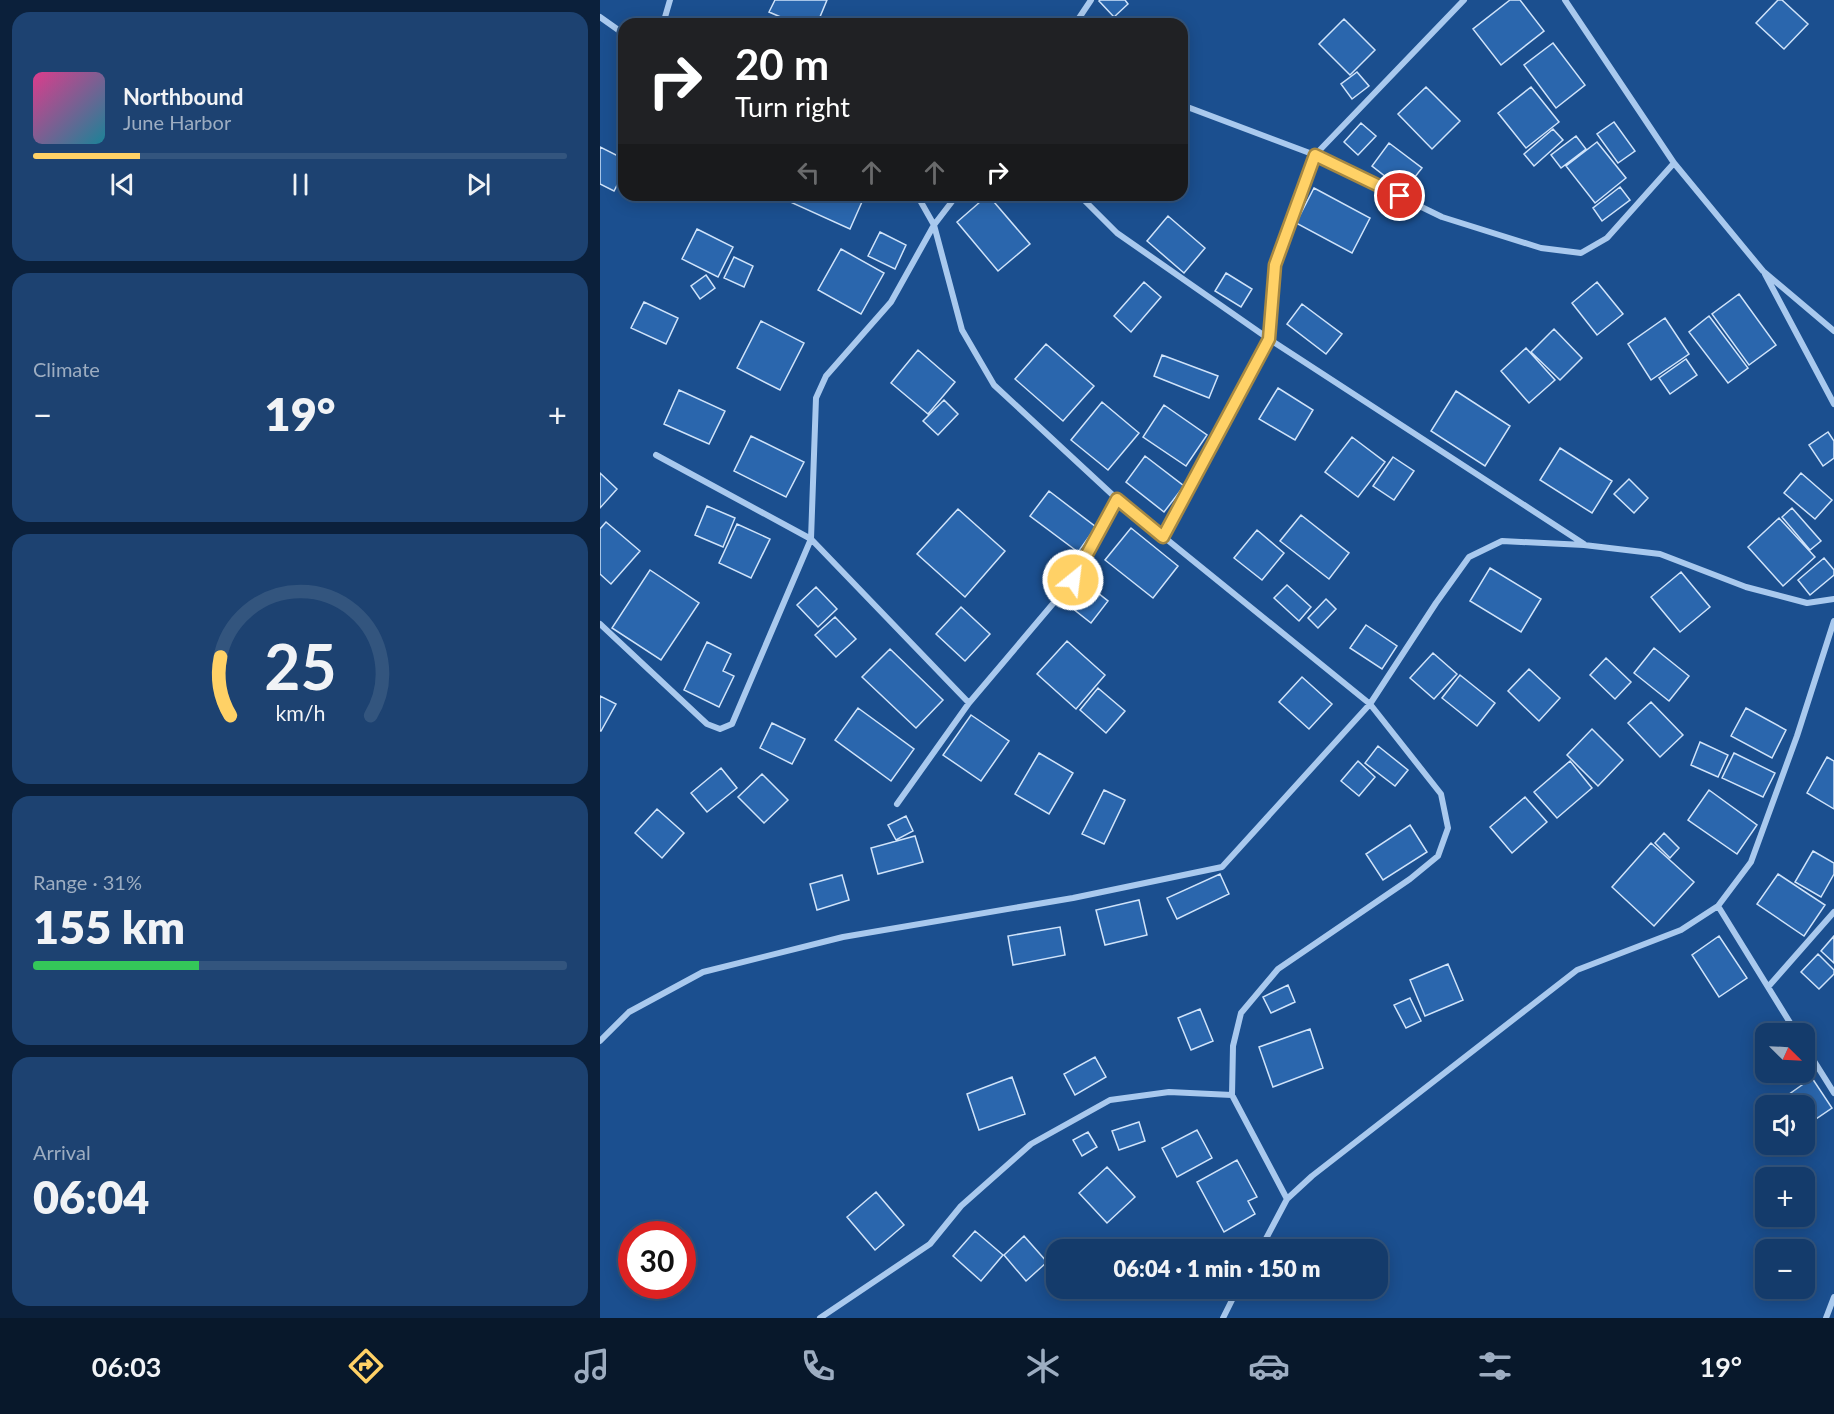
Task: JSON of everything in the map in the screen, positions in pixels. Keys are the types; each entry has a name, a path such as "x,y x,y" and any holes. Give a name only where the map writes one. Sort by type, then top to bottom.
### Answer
{"street":[{"path":"665,18 670,0"},
{"path":"1079,18 1091,0"},
{"path":"1163,537 1269,339 1275,265 1315,155 1464,0"},
{"path":"1565,0 1674,163 1763,271 1834,331"},
{"path":"600,17 618,30"},
{"path":"1188,107 1315,155 1442,217 1541,248 1581,253 1607,238 1674,163"},
{"path":"920,201 934,225 962,330 994,385 1117,499 1370,704 1441,794 1448,828 1438,856 1410,879 1278,969 1241,1013 1233,1046 1232,1095 1287,1199"},
{"path":"600,624 707,724 720,729 732,724 811,539 816,398 825,376 891,302 934,225 952,201"},
{"path":"1085,201 1117,233 1269,339 1584,544"},
{"path":"1763,271 1834,404"},
{"path":"656,455 811,539 969,703"},
{"path":"897,804 969,703 1073,580 1117,499"},
{"path":"600,1041 628,1012 703,972 843,937 1073,898 1222,867 1370,704 1469,556 1502,541 1584,544 1660,554 1746,587 1807,603 1834,599"},
{"path":"1266,1239 1287,1199 1312,1176 1577,970 1680,930 1718,906 1751,862 1797,736 1834,621"},
{"path":"1718,906 1790,1023"},
{"path":"1768,987 1834,912"},
{"path":"1815,1062 1834,1092"},
{"path":"820,1318 930,1244 961,1206 1031,1144 1110,1100 1169,1092 1232,1095"},
{"path":"1826,1318 1834,1297"},
{"path":"1222,1318 1233,1299"}],"building":[{"path":"775,0 827,0 820,18 783,18 769,12"},
{"path":"1100,0 1125,0 1128,4 1114,17"},
{"path":"1510,0 1520,0 1544,31 1501,65 1473,29"},
{"path":"1778,0 1782,0 1808,24 1784,49 1756,23"},
{"path":"1344,19 1375,50 1350,75 1319,44"},
{"path":"1553,43 1585,85 1556,108 1524,65"},
{"path":"1357,72 1369,86 1352,99 1341,84"},
{"path":"1426,87 1460,121 1432,149 1398,114"},
{"path":"1531,87 1559,122 1526,148 1498,113"},
{"path":"1614,122 1635,151 1618,163 1597,134"},
{"path":"1361,123 1376,136 1358,155 1344,142"},
{"path":"1553,129 1563,140 1534,166 1524,154"},
{"path":"1576,136 1586,149 1561,168 1551,155"},
{"path":"1597,142 1626,178 1595,203 1566,166"},
{"path":"1389,143 1422,168 1404,191 1372,166"},
{"path":"600,147 618,156 618,183 614,191 600,184"},
{"path":"1620,187 1630,200 1602,221 1593,208"},
{"path":"1314,188 1370,218 1352,253 1296,223"},
{"path":"788,201 862,201 850,229"},
{"path":"981,201 993,201 1030,244 998,271 957,222"},
{"path":"1168,216 1205,248 1184,273 1147,241"},
{"path":"697,229 733,247 718,277 682,259"},
{"path":"880,232 906,245 895,269 868,256"},
{"path":"841,249 884,273 861,314 818,290"},
{"path":"734,257 753,266 744,287 724,278"},
{"path":"1226,273 1252,289 1241,307 1215,291"},
{"path":"706,275 715,288 700,299 691,286"},
{"path":"1144,282 1161,297 1131,332 1114,316"},
{"path":"1597,282 1623,314 1597,335 1572,303"},
{"path":"1739,294 1776,345 1749,365 1712,314"},
{"path":"644,302 678,318 666,344 631,328"},
{"path":"1302,304 1342,334 1326,354 1287,324"},
{"path":"1709,316 1748,368 1728,383 1689,332"},
{"path":"1665,318 1689,354 1651,380 1628,344"},
{"path":"761,321 804,343 780,390 737,368"},
{"path":"1554,329 1582,358 1560,380 1531,352"},
{"path":"1046,344 1094,386 1063,421 1015,379"},
{"path":"1526,348 1555,380 1529,403 1501,371"},
{"path":"918,350 955,382 928,414 891,383"},
{"path":"1162,355 1218,376 1209,398 1154,376"},
{"path":"1686,359 1697,375 1670,394 1659,378"},
{"path":"1278,388 1313,410 1295,440 1259,419"},
{"path":"679,390 725,411 709,444 664,424"},
{"path":"1456,391 1510,426 1485,466 1431,431"},
{"path":"944,400 958,414 938,435 923,421"},
{"path":"1102,402 1139,433 1108,470 1071,440"},
{"path":"1164,405 1207,435 1186,466 1143,437"},
{"path":"1828,432 1834,441 1834,458 1823,466 1809,445"},
{"path":"751,436 804,462 786,497 734,471"},
{"path":"1352,437 1385,462 1358,497 1325,472"},
{"path":"1560,448 1612,481 1592,513 1540,480"},
{"path":"1145,456 1184,486 1164,512 1126,482"},
{"path":"1393,457 1414,471 1394,500 1373,486"},
{"path":"600,473 617,489 600,508"},
{"path":"1801,473 1832,500 1815,519 1784,493"},
{"path":"1629,479 1648,498 1634,513 1614,494"},
{"path":"1049,491 1096,527 1078,552 1030,516"},
{"path":"707,506 735,518 723,547 695,535"},
{"path":"1792,508 1821,541 1810,550 1782,517"},
{"path":"958,509 1005,551 965,597 917,554"},
{"path":"1301,515 1349,553 1329,579 1280,541"},
{"path":"1779,518 1815,557 1783,586 1748,547"},
{"path":"606,522 640,551 611,584 600,574 600,529"},
{"path":"737,524 770,539 751,578 719,563"},
{"path":"1131,528 1178,566 1153,598 1105,560"},
{"path":"1257,530 1284,553 1262,580 1234,558"},
{"path":"1824,558 1834,570 1834,575 1810,595 1798,580"},
{"path":"1490,568 1541,599 1521,632 1470,601"},
{"path":"650,570 699,603 661,660 612,628"},
{"path":"1681,572 1710,607 1680,632 1651,597"},
{"path":"1084,582 1108,601 1091,623 1067,604"},
{"path":"1287,585 1311,607 1299,621 1274,598"},
{"path":"816,587 837,609 818,627 797,605"},
{"path":"1326,599 1336,609 1318,628 1308,618"},
{"path":"961,607 990,634 965,661 936,634"},
{"path":"835,617 856,639 836,657 815,635"},
{"path":"1366,625 1397,646 1382,669 1350,648"},
{"path":"1067,641 1105,675 1076,709 1037,674"},
{"path":"707,642 731,654 723,671 734,676 719,707 684,690"},
{"path":"1654,648 1689,676 1669,701 1634,673"},
{"path":"890,649 943,700 916,728 862,677"},
{"path":"1433,653 1457,674 1434,699 1410,678"},
{"path":"1606,658 1631,682 1615,699 1590,675"},
{"path":"1529,669 1560,698 1539,721 1508,691"},
{"path":"1460,675 1495,703 1477,726 1442,698"},
{"path":"1302,677 1332,704 1309,729 1279,702"},
{"path":"1098,688 1125,711 1106,733 1080,710"},
{"path":"600,696 616,704 601,731 600,731"},
{"path":"1651,702 1683,735 1660,757 1628,723"},
{"path":"858,708 914,749 891,781 835,740"},
{"path":"1746,708 1786,730 1772,758 1731,736"},
{"path":"971,715 1009,741 981,781 943,755"},
{"path":"772,723 805,739 792,764 760,748"},
{"path":"1592,729 1623,760 1598,786 1567,755"},
{"path":"1700,742 1728,755 1718,777 1691,765"},
{"path":"1378,746 1408,770 1395,786 1365,763"},
{"path":"1039,753 1073,773 1049,814 1015,794"},
{"path":"1734,753 1775,773 1763,797 1722,778"},
{"path":"1827,757 1834,761 1834,809 1807,793"},
{"path":"1358,761 1375,777 1359,796 1341,781"},
{"path":"1570,761 1592,788 1557,818 1534,792"},
{"path":"721,768 737,788 707,812 691,793"},
{"path":"762,774 788,800 764,823 738,797"},
{"path":"1104,790 1125,800 1104,844 1082,834"},
{"path":"1709,790 1757,825 1737,854 1688,820"},
{"path":"1525,797 1547,822 1512,853 1490,827"},
{"path":"657,809 684,833 662,858 635,833"},
{"path":"906,816 913,831 896,840 888,825"},
{"path":"1410,825 1427,852 1383,880 1366,854"},
{"path":"1664,833 1679,848 1670,858 1655,843"},
{"path":"915,836 923,862 878,874 871,848"},
{"path":"1651,843 1694,882 1654,926 1612,887"},
{"path":"1813,851 1834,863 1834,874 1821,897 1795,882"},
{"path":"1220,874 1229,894 1177,919 1167,898"},
{"path":"1778,874 1825,905 1804,936 1757,904"},
{"path":"842,875 849,900 817,910 810,884"},
{"path":"1139,900 1147,935 1105,945 1096,910"},
{"path":"1060,927 1065,955 1013,965 1008,936"},
{"path":"1719,936 1747,978 1719,997 1692,955"},
{"path":"1834,936 1834,963 1821,951"},
{"path":"1818,954 1834,970 1834,974 1819,989 1801,972"},
{"path":"1448,964 1463,1000 1425,1016 1410,980"},
{"path":"1288,985 1295,1002 1271,1013 1263,997"},
{"path":"1410,998 1421,1021 1406,1028 1394,1005"},
{"path":"1200,1009 1213,1041 1191,1050 1178,1018"},
{"path":"1310,1029 1323,1068 1273,1087 1259,1047"},
{"path":"1095,1057 1106,1077 1075,1095 1064,1074"},
{"path":"1012,1077 1025,1114 979,1130 967,1094"},
{"path":"1815,1082 1832,1108 1815,1120 1815,1095 1788,1095 1805,1083"},
{"path":"1139,1122 1145,1141 1119,1150 1112,1131"},
{"path":"1197,1130 1212,1158 1177,1177 1162,1148"},
{"path":"1088,1132 1097,1147 1082,1156 1073,1140"},
{"path":"1237,1160 1257,1197 1248,1201 1255,1214 1224,1232 1197,1182"},
{"path":"1107,1167 1135,1197 1107,1223 1079,1193"},
{"path":"876,1192 904,1225 875,1250 847,1217"},
{"path":"975,1231 1003,1255 981,1281 953,1256"},
{"path":"1024,1236 1046,1263 1026,1281 1004,1255"}],"route":[{"path":"1073,580 1117,499 1163,537 1269,339 1275,265 1315,155 1400,196"}]}
